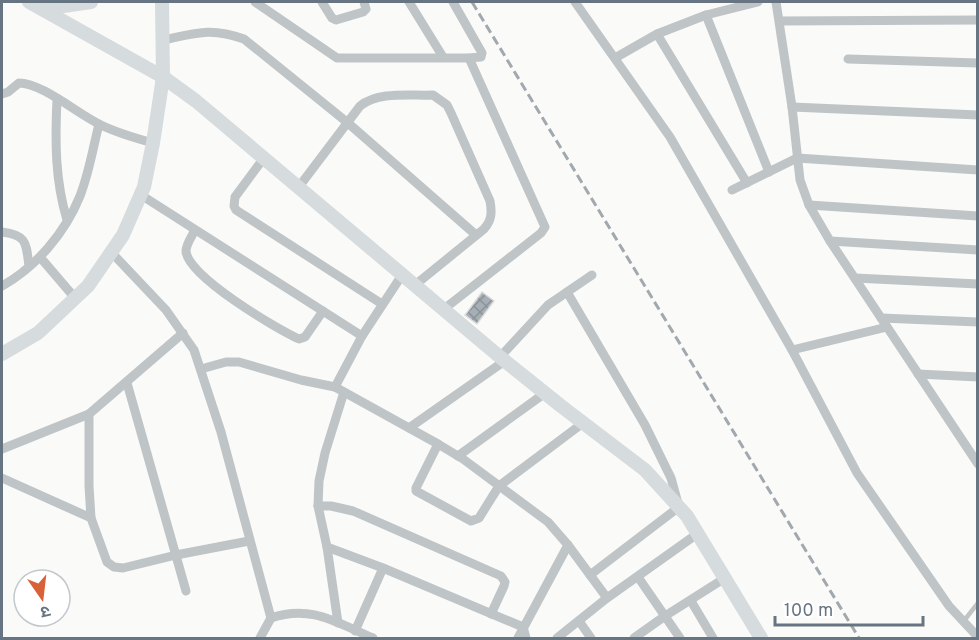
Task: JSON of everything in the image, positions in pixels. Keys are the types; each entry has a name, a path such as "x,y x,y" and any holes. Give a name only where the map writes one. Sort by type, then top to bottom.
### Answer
{"street":[{"path":"29,2 43,5 91,2"},
{"path":"2,354 38,333 88,286 123,235 144,187 153,143 163,77 162,2"},
{"path":"255,2 337,58 481,57 482,53 453,2"},
{"path":"322,2 332,18 336,20 363,12 366,9 364,2"},
{"path":"409,2 444,57"},
{"path":"575,2 670,137 792,350 857,473 949,606 978,637"},
{"path":"615,58 657,34 706,15 756,2"},
{"path":"776,2 792,107 800,180 809,205 830,241 978,464"},
{"path":"43,5 163,77 196,101 544,393 645,470 687,516 725,579 756,637"},
{"path":"706,15 770,172"},
{"path":"780,21 978,20"},
{"path":"163,39 205,31 225,32 244,39 348,123 476,235"},
{"path":"657,34 747,183"},
{"path":"444,309 542,233 545,227 544,220 468,58"},
{"path":"848,59 978,63"},
{"path":"2,93 8,92 19,83 38,86 99,124 153,143"},
{"path":"298,188 360,106 369,99 433,95 441,99 451,113 490,201 492,213 489,223 415,285"},
{"path":"57,99 56,171 60,198 67,220"},
{"path":"792,107 978,116"},
{"path":"2,286 40,256 67,220 80,194 99,124"},
{"path":"732,190 797,158 978,170"},
{"path":"263,159 235,197 233,201 236,210 382,304"},
{"path":"141,195 362,336"},
{"path":"809,205 978,216"},
{"path":"195,230 186,248 188,257 214,287 231,298 299,339 305,337 323,311"},
{"path":"2,232 19,236 24,241 29,266"},
{"path":"830,241 978,250"},
{"path":"111,252 166,310 194,350 221,432 271,618"},
{"path":"40,256 75,298"},
{"path":"335,387 362,336 402,275"},
{"path":"408,428 503,358 548,305 592,275"},
{"path":"855,278 978,284"},
{"path":"567,292 645,425 671,478 679,507"},
{"path":"881,318 978,322"},
{"path":"792,350 887,327"},
{"path":"2,449 89,414 183,333"},
{"path":"201,369 226,362 239,362 335,387 438,444 548,522 607,598"},
{"path":"918,374 978,377"},
{"path":"127,383 186,591"},
{"path":"338,623 327,547 318,506 319,481 325,453 344,392"},
{"path":"458,456 544,393"},
{"path":"89,414 91,518 107,562 114,567 123,568 249,541"},
{"path":"438,444 416,488 418,493 475,521 499,486 583,423"},
{"path":"2,478 91,518"},
{"path":"318,506 331,506 353,511 501,576 505,582 504,586 491,614"},
{"path":"590,575 679,507"},
{"path":"557,639 607,598 697,534"},
{"path":"518,639 568,545"},
{"path":"327,547 523,627"},
{"path":"355,631 383,568"},
{"path":"638,577 680,639"},
{"path":"635,638 664,616 725,579"},
{"path":"691,601 713,639"},
{"path":"260,639 271,618 288,612 307,613 338,623 373,639"},
{"path":"579,621 591,639"},
{"path":"523,627 526,639"}],"lane":[{"path":"963,622 978,603"}],"building":[{"path":"482,292 494,301 477,324 465,315"}],"railway":[{"path":"472,2 859,638"}]}
